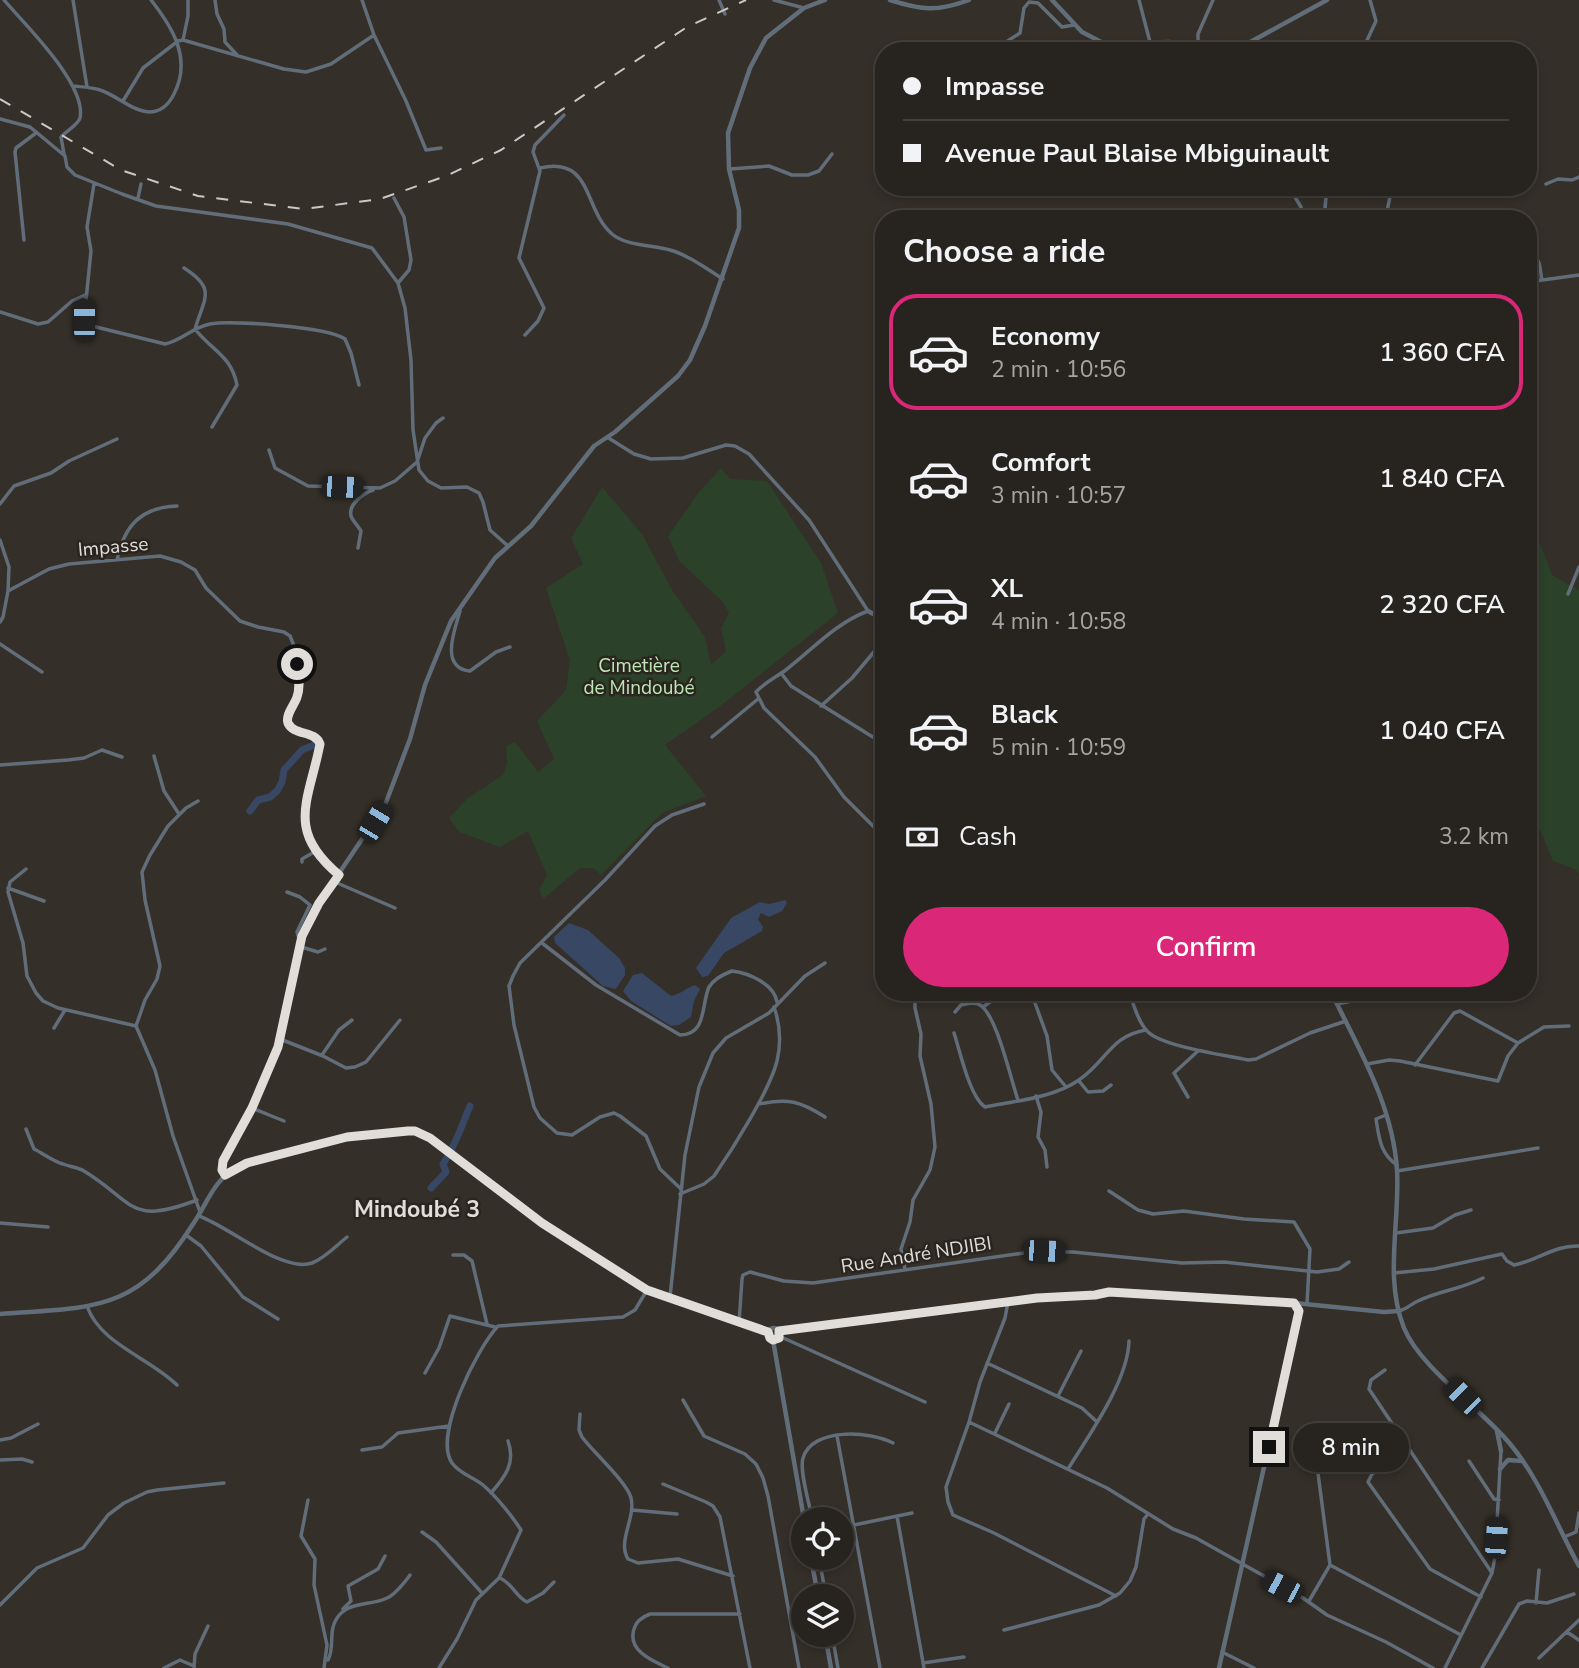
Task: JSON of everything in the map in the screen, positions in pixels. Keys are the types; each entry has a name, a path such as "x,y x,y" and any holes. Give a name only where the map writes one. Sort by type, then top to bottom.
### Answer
{"street":[{"path":"4,0 37,37 73,86 80,117 61,137 67,167 75,175 156,206 288,224 366,245 378,253 398,284 409,328 413,430 421,474 431,484 448,489 467,487 478,493 490,530 508,546"},
{"path":"73,0 87,87"},
{"path":"73,86 101,90 145,111 154,112 167,106 181,78 178,41 171,25 151,0"},
{"path":"183,40 188,0"},
{"path":"215,0 217,14 224,29 225,43 238,56"},
{"path":"362,0 374,35 426,150 441,148"},
{"path":"719,0 725,14"},
{"path":"774,0 804,8"},
{"path":"225,1175 222,1170 223,1161 252,1108 274,1059 299,944 310,918 385,806 410,739 425,685 448,628 495,558 527,531 594,446 685,369 723,279 740,220 729,169 727,133 760,47 766,38 804,8 825,0"},
{"path":"890,0 920,9 934,10 969,0"},
{"path":"1052,0 1074,25 1101,42"},
{"path":"1139,0 1150,42"},
{"path":"1198,42 1198,34 1213,0"},
{"path":"1251,42 1328,0"},
{"path":"1366,42 1376,21 1370,0"},
{"path":"1006,42 1020,33 1024,8 1029,2 1038,2 1062,27 1074,25"},
{"path":"123,101 143,68 178,41 183,40 284,69 306,72 331,64 374,35"},
{"path":"525,335 538,321 544,308 519,258 540,168 533,152 535,145 564,115"},
{"path":"0,119 30,127 65,156"},
{"path":"24,240 15,152 16,148 36,133"},
{"path":"729,169 769,166 792,175 808,175 819,170 832,154"},
{"path":"540,168 554,165 566,167 575,174 587,189 602,223 617,238 670,250 723,279"},
{"path":"1546,184 1558,179 1572,180 1579,177"},
{"path":"94,184 87,227 91,251 84,320 91,326 165,344 210,324 242,321 327,332 345,339 359,386"},
{"path":"138,198 141,184"},
{"path":"394,198 404,217 411,260 409,270 398,284"},
{"path":"1537,259 1542,280"},
{"path":"184,268 198,276 205,286 205,300 195,330"},
{"path":"1537,281 1579,275"},
{"path":"0,312 38,324 48,322 72,301 85,295"},
{"path":"195,330 226,357 237,385 212,427"},
{"path":"358,548 361,531 351,517 351,512 360,496 395,481 417,462 425,438 443,418"},
{"path":"607,437 634,454 651,460 682,458 726,445 744,450 763,466 809,520 868,611 875,615"},
{"path":"0,504 14,486 51,473 69,461 117,439"},
{"path":"269,450 275,468 309,486 375,489"},
{"path":"117,560 121,544 139,516 177,506"},
{"path":"0,540 9,567 8,591 0,622"},
{"name":"Impasse","path":"8,591 49,569 69,564 160,556 173,558 195,570 206,588 240,621 258,628 284,632 290,636 295,648 300,684 297,698 287,718 288,723 315,736 320,744 304,806 307,831 322,860 339,875"},
{"path":"1568,594 1579,567"},
{"path":"1572,582 1579,582"},
{"path":"460,609 450,650 461,669 470,671 496,652 510,647"},
{"path":"868,611 840,624 756,692 764,708 815,757 844,797 875,828"},
{"path":"0,644 42,672"},
{"path":"821,706 852,678 875,651"},
{"path":"781,673 791,686 875,739"},
{"path":"712,737 758,699"},
{"path":"0,765 84,758 102,750 122,757"},
{"path":"154,756 164,791 178,814"},
{"path":"198,801 178,814 156,845 142,872 145,900 160,965 157,979 145,1000 136,1027 155,1070 173,1136 197,1200 199,1214"},
{"path":"680,1191 663,1174 646,1136 620,1116 614,1113 606,1114 579,1133 564,1135 557,1133 537,1113 514,1025 509,986 520,963 655,826 672,815 704,804"},
{"path":"302,862 302,859 316,851"},
{"path":"26,869 10,882 8,888 31,986 44,1001 65,1010 136,1027"},
{"path":"335,882 395,908"},
{"path":"8,888 44,901"},
{"path":"287,892 310,905 296,932 299,944"},
{"path":"542,943 596,985 680,1035 686,1035 698,1028 710,986 719,977 732,971 766,984 776,996 779,1035 777,1059 757,1104 714,1176 704,1184 680,1191"},
{"path":"299,944 318,952 325,949"},
{"path":"670,1297 680,1191 699,1087 713,1053 726,1038 757,1021 824,962"},
{"path":"905,1269 901,1249 910,1222 913,1200 930,1170 935,1147 931,1104 920,1056 915,1001"},
{"path":"983,1007 991,1001"},
{"path":"1034,1001 1047,1036 1052,1070 1066,1087"},
{"path":"1133,1001 1146,1030 1155,1037 1198,1051 1248,1060 1346,1021"},
{"path":"1336,1001 1367,1064 1387,1114 1397,1168 1394,1273 1399,1311 1414,1345 1510,1444 1579,1566"},
{"path":"1337,1004 1352,1001"},
{"path":"955,1012 961,1005 975,1003 983,1007 997,1032 1018,1100"},
{"path":"54,1028 65,1010"},
{"path":"1415,1065 1454,1013 1460,1010 1518,1043"},
{"path":"321,1055 340,1030 352,1020"},
{"path":"280,1039 346,1068 361,1065 371,1057 400,1020"},
{"path":"1367,1064 1389,1060 1498,1081 1508,1056 1518,1043 1544,1027 1569,1026"},
{"path":"954,1033 967,1074 981,1105 985,1107 1066,1087 1079,1080 1107,1055 1122,1037 1146,1030"},
{"path":"1188,1097 1174,1073 1198,1051"},
{"path":"1079,1080 1086,1092 1104,1091 1111,1085"},
{"path":"1036,1096 1041,1112 1038,1137 1045,1150 1047,1167"},
{"path":"757,1104 795,1101 825,1118"},
{"path":"252,1108 285,1121"},
{"path":"1387,1114 1376,1119 1384,1154 1397,1168"},
{"path":"26,1129 34,1149 85,1172 129,1205 142,1211 166,1211 197,1200"},
{"path":"0,1314 87,1306 116,1300 141,1285 160,1268 186,1235 216,1183 247,1163 347,1137 415,1131 430,1138 542,1223 647,1290 768,1332"},
{"path":"1397,1168 1538,1148"},
{"path":"1109,1191 1138,1210 1153,1214 1184,1211 1294,1222 1310,1246 1306,1304 1299,1311 1219,1668"},
{"path":"1396,1233 1433,1228 1455,1215 1471,1210"},
{"path":"199,1214 279,1260 293,1264 317,1261 347,1237"},
{"path":"0,1223 48,1227"},
{"path":"186,1235 201,1246 243,1297 278,1319"},
{"path":"1394,1273 1434,1269 1502,1254 1514,1265 1553,1249 1579,1246"},
{"name":"Rue André NDJIBI","path":"739,1323 742,1279 746,1273 784,1281 813,1283 1044,1251 1182,1263 1224,1262 1334,1271 1349,1262"},
{"path":"453,1255 464,1255 472,1261 487,1324"},
{"path":"773,1343 779,1334 1008,1302 1109,1292 1399,1311 1421,1300 1465,1287 1483,1278"},
{"path":"425,1373 439,1348 449,1317 456,1316 496,1327 538,1321 623,1317 635,1310 647,1290"},
{"path":"1008,1302 1005,1318 987,1363 946,1487 948,1502 953,1515 994,1533 1116,1596"},
{"path":"1294,1303 1299,1311"},
{"path":"87,1306 92,1318 113,1341 136,1354 177,1385"},
{"path":"439,1668 457,1639 465,1618 482,1593 499,1578 521,1530 491,1493 453,1464 447,1450 449,1426 474,1362 496,1327"},
{"path":"768,1332 772,1328 779,1334 925,1402"},
{"path":"768,1332 773,1343 802,1507"},
{"path":"1068,1469 1097,1422 1126,1362 1129,1341"},
{"path":"1058,1396 1081,1351"},
{"path":"987,1363 1085,1410 1097,1422"},
{"path":"1385,1370 1371,1380 1369,1389 1492,1573"},
{"path":"683,1400 704,1436 749,1456 761,1471 768,1496 799,1668"},
{"path":"995,1433 1009,1404"},
{"path":"580,1414 580,1434 627,1489 631,1499 632,1510 624,1547 628,1559 638,1563 678,1559 733,1576"},
{"path":"969,1422 1107,1488 1148,1514 1309,1601 1327,1615 1386,1642 1433,1668"},
{"path":"0,1440 11,1438 38,1424"},
{"path":"362,1451 382,1447 400,1433 449,1426"},
{"path":"1445,1668 1492,1573 1501,1451 1499,1436 1494,1426"},
{"path":"1309,1601 1330,1565 1313,1435"},
{"path":"810,1507 803,1460 817,1441 837,1436 876,1436 893,1443"},
{"path":"837,1436 851,1507"},
{"path":"491,1493 510,1467 512,1451 508,1441"},
{"path":"1501,1451 1510,1444"},
{"path":"1408,1449 1372,1474 1368,1482 1430,1569 1481,1597"},
{"path":"0,1460 22,1459 32,1462"},
{"path":"1500,1469 1508,1460 1522,1461"},
{"path":"1469,1461 1490,1494 1499,1500"},
{"path":"0,1605 37,1568 83,1548 108,1515 124,1503 147,1492 224,1483"},
{"path":"663,1485 706,1502 717,1511 724,1528 750,1668"},
{"path":"307,1500 301,1536 315,1559 314,1585 327,1640 327,1661"},
{"path":"632,1510 677,1514"},
{"path":"880,1668 854,1525 912,1513"},
{"path":"1564,1537 1578,1534 1579,1513"},
{"path":"1004,1630 1099,1605 1116,1596 1133,1575 1144,1519 1148,1514"},
{"path":"897,1516 924,1666 964,1657"},
{"path":"422,1532 436,1542 482,1593"},
{"path":"324,1668 331,1651 333,1626 351,1601 348,1586 378,1569 385,1556"},
{"path":"1330,1565 1461,1636"},
{"path":"1536,1603 1539,1570"},
{"path":"344,1611 387,1598 410,1575"},
{"path":"499,1578 511,1584 523,1601 527,1602 543,1593 554,1582"},
{"path":"1482,1668 1516,1608 1525,1601 1546,1603 1574,1594"},
{"path":"668,1668 638,1650 632,1633 639,1620 650,1614 740,1614"},
{"path":"1539,1658 1579,1620"},
{"path":"164,1668 180,1660 194,1667 195,1654 208,1626"},
{"path":"1567,1632 1579,1640"},
{"path":"827,1647 831,1668"},
{"path":"834,1647 838,1668"},
{"path":"1222,1652 1254,1668"}],"green space":[{"name":"Cimetière de Mindoubé","path":"721,468 730,479 767,481 821,563 838,613 719,707 665,745 706,796 662,813 601,875 593,868 580,868 543,899 539,890 547,875 528,831 500,847 459,832 449,818 468,798 503,775 507,763 506,746 515,742 538,772 554,759 537,721 566,690 570,660 546,588 583,564 571,538 602,487 642,534 672,590 705,637 711,665 726,651 721,628 729,613 722,601 679,561 668,536 699,492"},
{"path":"1537,536 1552,575 1579,590 1579,874 1575,869 1553,861 1537,828"}],"water":[{"path":"785,900 787,903 782,911 769,917 761,913 758,919 763,927 762,931 724,953 708,976 702,977 696,968 731,918 760,902 769,904"},
{"path":"569,923 588,930 619,958 625,968 625,975 616,989 603,986 555,943 554,937"},
{"path":"642,973 671,996 695,985 700,989 691,1017 679,1025 671,1026 631,1001 623,991 633,975"}],"waterway":[{"path":"250,811 258,800 270,797 277,791 284,770 302,750 314,745 318,739"},
{"path":"431,1188 446,1172 443,1164 470,1106"}],"railway":[{"path":"0,99 121,170 198,196 304,209 380,199 446,176 501,150 687,27 746,0"}],"district":[{"name":"Mindoubé 3","path":"417,1209"}],"route":[{"path":"297,664 300,690 287,718 288,723 315,736 320,744 304,806 304,819 310,841 316,851 339,875 319,903 302,936 278,1047 252,1108 223,1161 222,1170 225,1175 247,1163 340,1138 415,1131 430,1138 542,1223 647,1290 768,1332 773,1340 779,1338 779,1331 826,1324 1037,1298 1109,1292 1294,1303 1299,1311 1269,1447"}]}
